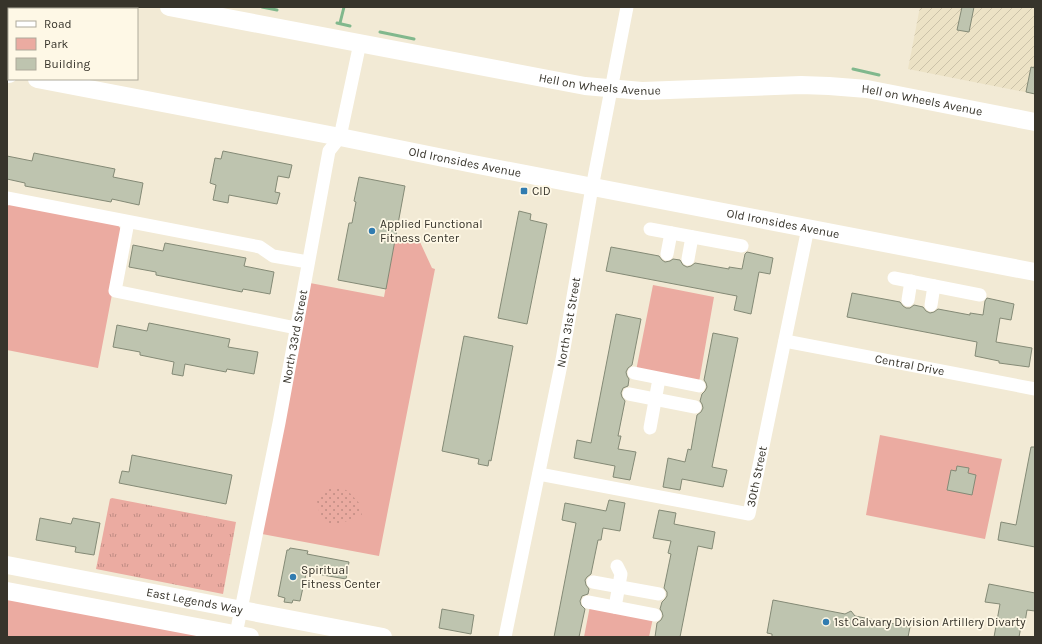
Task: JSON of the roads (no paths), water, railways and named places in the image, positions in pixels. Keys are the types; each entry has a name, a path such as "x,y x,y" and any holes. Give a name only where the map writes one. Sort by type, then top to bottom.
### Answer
{"street":[{"name":"Hell on Wheels Avenue","path":"169,7 585,86 642,91 801,85 835,86 867,89 1035,122"},
{"name":"North 31st Street","path":"505,637 562,360 592,187 627,7"},
{"name":"North 33rd Street","path":"243,636 241,609 278,431 329,150 340,137 360,43"},
{"name":"Old Ironsides Avenue","path":"42,80 1035,272"},
{"path":"7,198 260,247 273,256 308,262"},
{"path":"128,222 115,291 296,328"},
{"path":"650,228 742,246"},
{"name":"30th Street","path":"539,474 749,514 808,228"},
{"path":"667,254 671,233"},
{"path":"688,258 692,237"},
{"path":"894,278 980,294"},
{"path":"908,300 911,281"},
{"path":"931,305 934,286"},
{"name":"Central Drive","path":"785,341 1035,388"},
{"path":"634,374 699,386"},
{"path":"650,428 659,379"},
{"path":"629,394 695,407"},
{"name":"East Legends Way","path":"7,565 383,637"},
{"path":"615,607 621,574 617,566"},
{"path":"593,582 659,594"},
{"name":"East Legends Way","path":"7,591 243,636"},
{"path":"588,602 656,615"}],"waterway":[{"path":"262,7 277,10"},
{"path":"340,23 344,7"},
{"path":"337,23 350,26"},
{"path":"380,32 414,39"},
{"path":"853,69 879,75"}],"place":[{"name":"CID","path":"524,191"},
{"name":"Applied Functional Fitness Center","path":"372,231"},
{"name":"Spiritual Fitness Center","path":"293,577"},
{"name":"1st Calvary Division Artillery Divarty","path":"826,622"}]}
